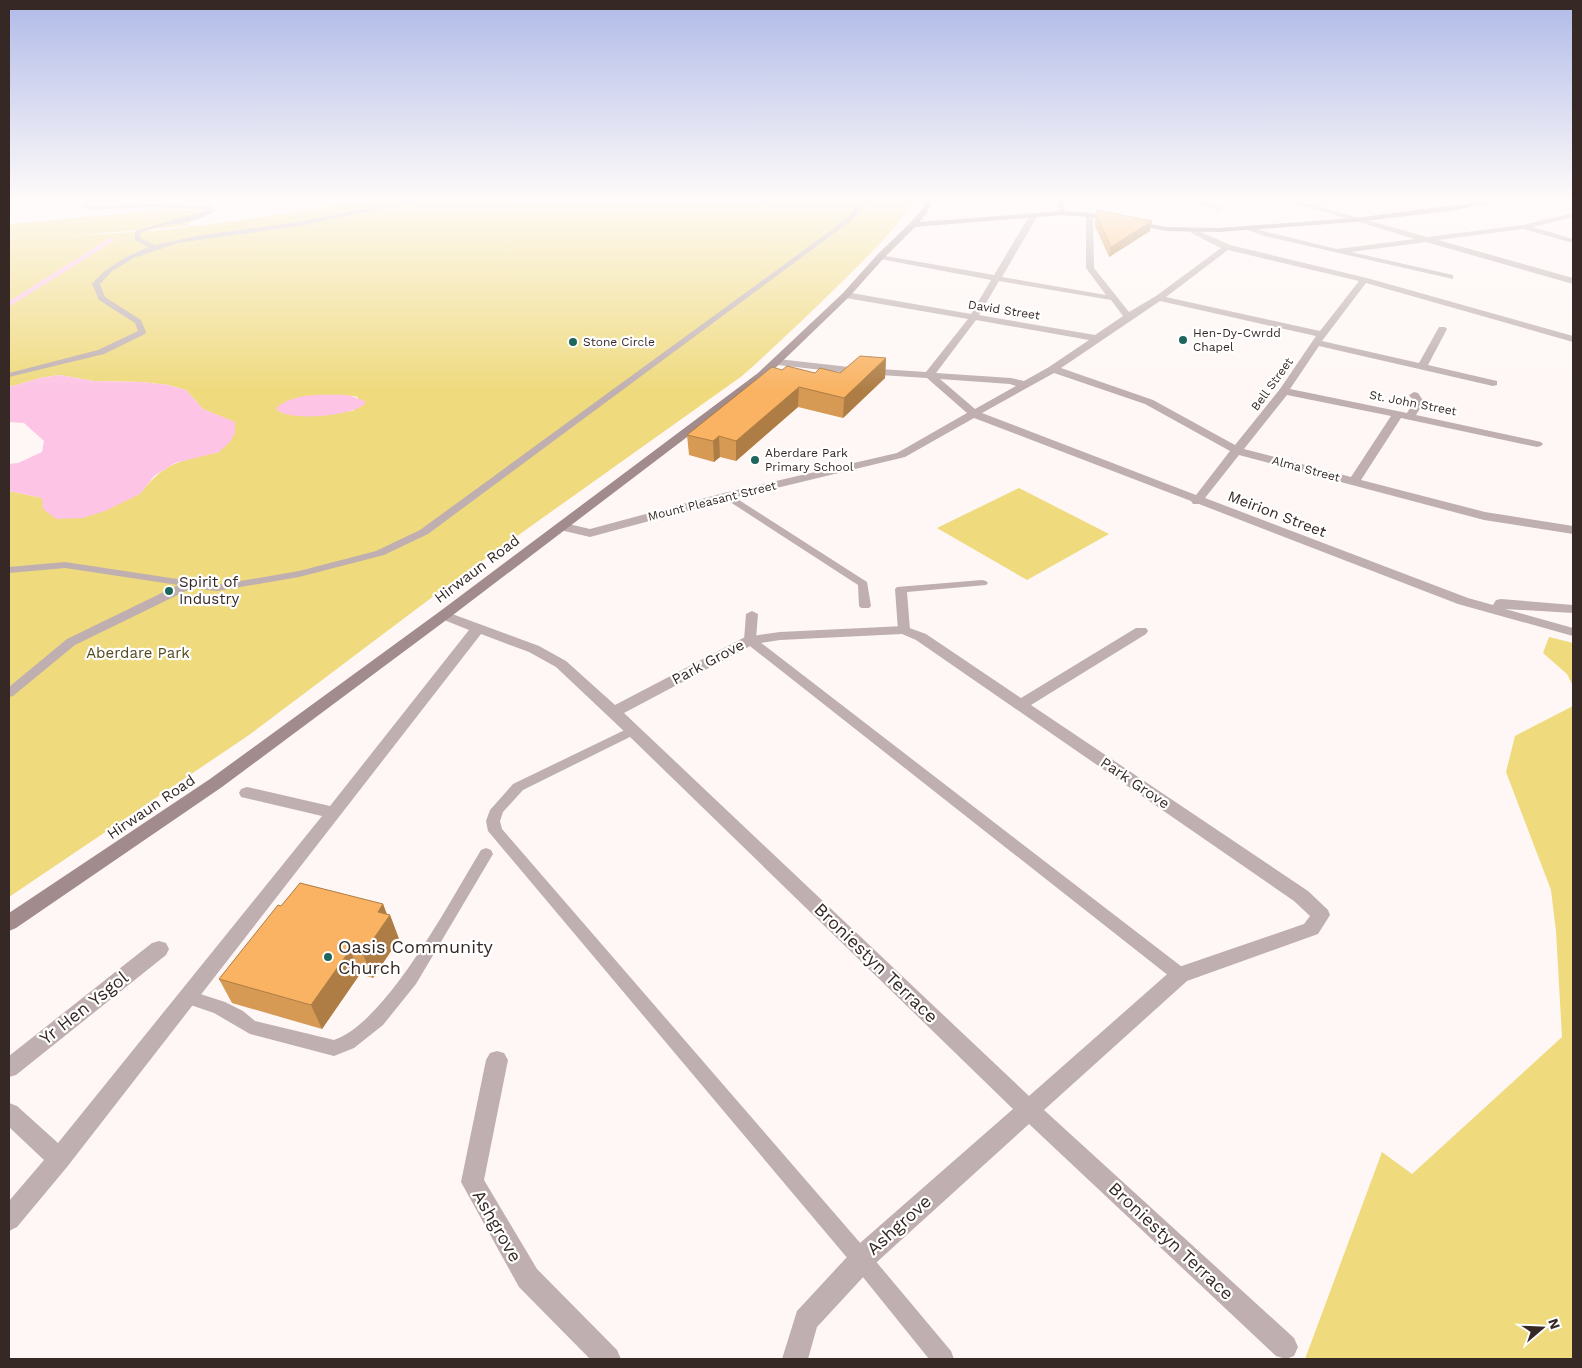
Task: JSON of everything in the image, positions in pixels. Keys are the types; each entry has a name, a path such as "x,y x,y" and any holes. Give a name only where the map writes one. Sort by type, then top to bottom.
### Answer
{"main road":[{"name":"Hirwaun Road","path":"9,923 216,783 444,615 778,362 846,295 874,264"}],"street":[{"path":"920,264 1099,297 1114,298"},
{"path":"974,414 929,375 973,318 1004,264"},
{"path":"1090,264 1090,268 1128,317"},
{"name":"Mount Pleasant Street","path":"560,526 590,533 728,496 901,455 1053,369 1159,298 1204,264"},
{"path":"1299,264 1364,280 1573,339"},
{"path":"1393,264 1450,277"},
{"path":"1514,264 1573,280"},
{"name":"Bell Street","path":"1197,501 1284,391 1319,339 1364,280"},
{"name":"David Street","path":"846,295 1099,339"},
{"path":"1159,298 1422,367 1493,383"},
{"path":"1422,367 1442,329"},
{"path":"778,362 932,377 1011,381 1025,385"},
{"name":"Alma Street","path":"1053,369 1149,402 1238,451 1484,516 1573,530"},
{"name":"St. John Street","path":"1284,391 1511,436 1537,444"},
{"path":"1410,416 1418,402 1414,395"},
{"name":"Meirion Street","path":"974,414 1454,598 1573,632"},
{"path":"1354,482 1398,414"},
{"path":"1497,610 1501,603 1573,609"},
{"name":"Broniestyn Terrace","path":"444,615 534,649 561,664 633,730 1028,1109 1285,1347"},
{"path":"9,1219 188,998 478,628"},
{"name":"Park Grove","path":"614,712 750,640 780,636 904,630 921,637 1301,896 1321,915 1311,929 1180,975 1028,1109"},
{"path":"1020,705 1141,631"},
{"path":"247,792 334,813"},
{"name":"Yr Hen Ysgol","path":"9,1068 159,949"},
{"name":"Ashgrove","path":"497,1060 472,1182 528,1278 608,1359"},
{"name":"Ashgrove","path":"795,1359 806,1320 861,1260 1028,1109"},
{"path":"9,1113 59,1159"}],"lane":[{"path":"9,375 101,352 142,332 138,322 102,298 96,284 112,268 121,264"},
{"path":"9,570 65,565 217,588 299,574 380,553 424,532 789,264"},
{"path":"728,496 863,584 866,606"},
{"path":"904,630 901,589 982,583"},
{"path":"9,693 71,642 190,584"},
{"path":"752,614 750,640 1180,975"},
{"path":"633,730 518,787 497,810 493,821 495,831 861,1260 943,1359"},
{"path":"188,998 218,1006 237,1016 250,1027 334,1048 348,1043 377,1020 410,979 486,854"}],"green space":[{"name":"Aberdare Park","path":"9,264 859,264 742,376 451,583 249,735 9,897 9,491 42,498 140,494 158,475 175,464 219,452 234,422 203,409 186,390 168,385 142,382 94,381 59,375 40,378 9,387","holes":["303,397 358,397 353,411 291,414 294,399"]},
{"path":"1019,488 1109,534 1027,580 937,528"},
{"path":"1549,637 1573,643 1573,686 1567,674 1543,653"},
{"path":"1573,706 1573,1359 1305,1359 1382,1152 1412,1174 1562,1037 1556,931 1551,890 1506,772 1515,736"}],"shaded area":[{"path":"59,375 94,381 142,382 168,385 186,390 203,409 235,422 235,433 230,442 219,452 175,463 154,476 140,494 105,511 83,518 56,519 43,509 42,498 9,491 9,464 18,463 42,452 44,441 24,423 9,422 9,387 40,378"},
{"path":"348,395 365,401 365,404 347,412 320,416 293,416 277,410 277,407 285,402 302,397"}],"building":[{"path":"860,356 886,358 844,398 799,387 736,441 719,436 713,441 687,435 772,367 782,370 787,366 815,373 820,368 840,373"},
{"path":"300,883 383,904 378,912 390,915 363,954 350,950 311,1005 219,979 278,905 281,906"}],"waterway":[{"path":"9,304 73,264"}],"place":[{"name":"Hen-Dy-Cwrdd Chapel","path":"1183,340"},
{"name":"Stone Circle","path":"573,342"},
{"name":"Aberdare Park Primary School","path":"755,460"},
{"name":"Spirit of Industry","path":"169,591"},
{"name":"Oasis Community Church","path":"328,957"}]}
